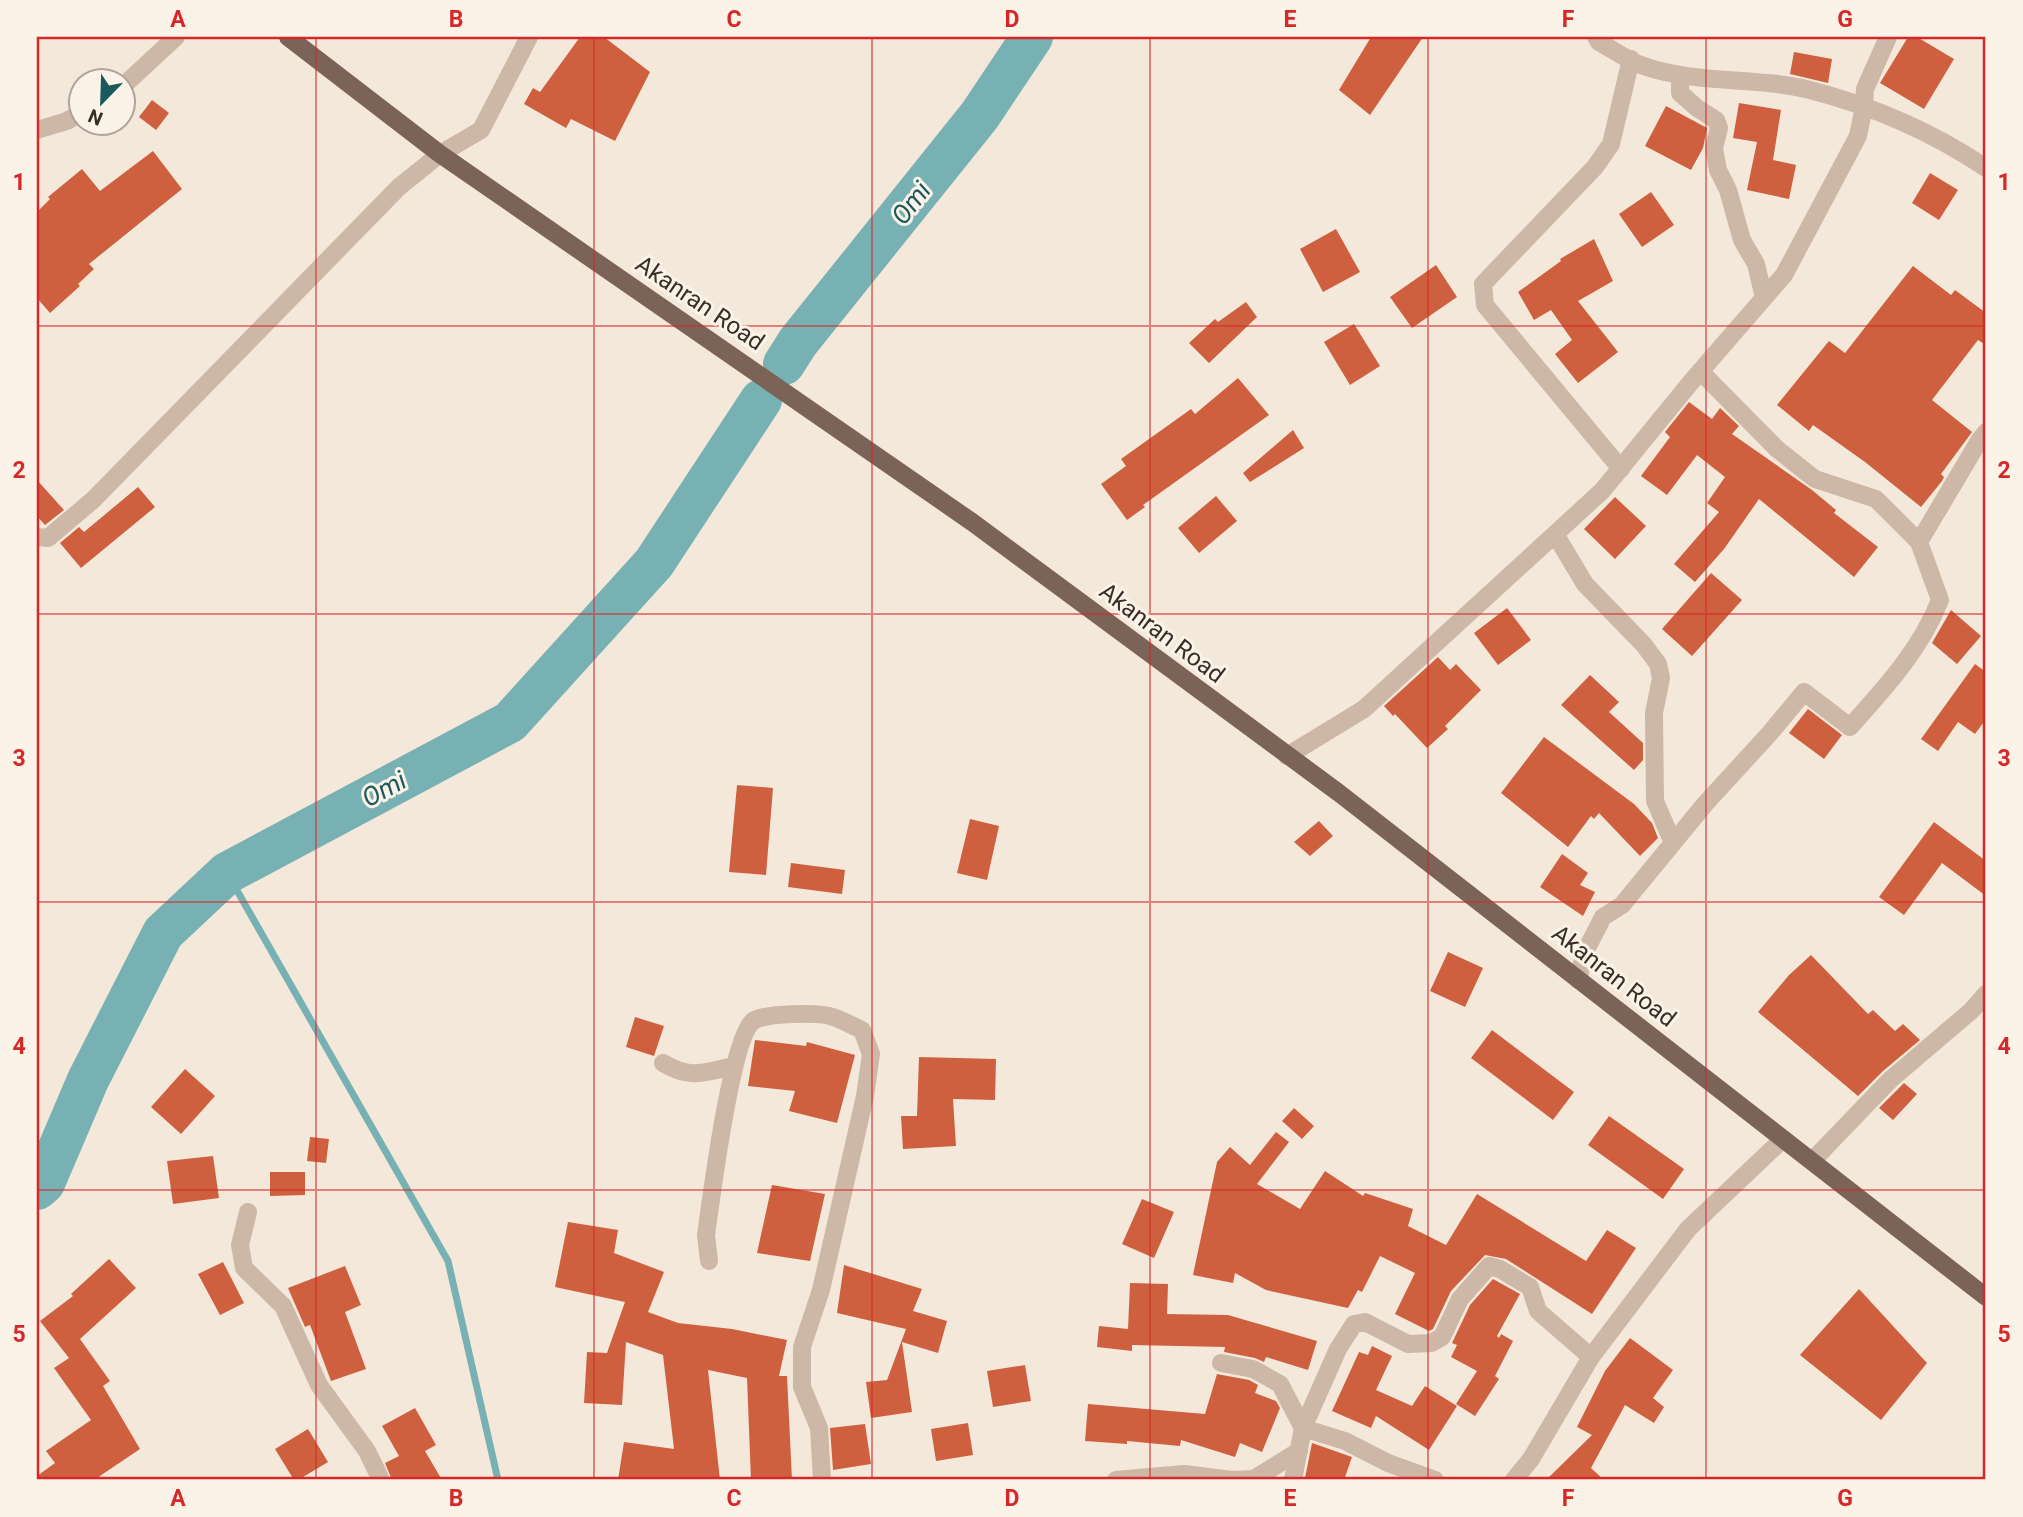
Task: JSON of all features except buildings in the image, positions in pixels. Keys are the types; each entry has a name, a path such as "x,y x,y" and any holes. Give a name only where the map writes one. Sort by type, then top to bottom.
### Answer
{"main road":[{"name":"Akanran Road","path":"288,37 440,154 972,522 1339,793 1986,1297"}],"street":[{"path":"136,74 176,37"},
{"path":"37,537 48,538 93,500 399,187 440,154 481,130 529,37"},
{"path":"1596,37 1599,42 1638,65 1680,75 1809,90 1864,107 1916,129 1986,168"},
{"path":"1287,756 1364,709 1602,491 1700,371 1784,275 1858,136 1865,89 1888,37"},
{"path":"1621,469 1485,305 1483,284 1595,167 1611,144 1631,59"},
{"path":"1680,75 1680,93 1696,108 1716,120 1719,128 1714,148 1718,170 1732,203 1742,240 1756,264 1764,298"},
{"path":"37,131 66,121"},
{"path":"1578,979 1585,952 1603,917 1622,905 1804,692 1850,727 1895,677 1931,623 1940,600 1919,542 1877,499 1815,479 1777,449 1700,371"},
{"path":"1919,542 1986,432"},
{"path":"1555,534 1585,584 1644,645 1658,664 1661,678 1654,713 1655,801 1673,843"},
{"path":"1813,1160 1890,1080 1986,994"},
{"path":"709,1261 706,1235 734,1066 743,1038 753,1021 769,1016 830,1016 862,1030 871,1054 865,1096 821,1290 802,1347 802,1387 819,1428 822,1480"},
{"path":"663,1063 676,1071 702,1075 734,1066"},
{"path":"1514,1480 1531,1459 1591,1356 1688,1229 1783,1139"},
{"path":"248,1212 240,1245 244,1268 283,1306 319,1385 367,1451 381,1480"},
{"path":"1293,1480 1303,1428 1338,1349 1354,1324 1365,1322 1408,1344 1431,1343 1442,1337 1460,1299 1489,1266 1500,1269 1530,1287 1538,1311 1591,1356"},
{"path":"1221,1363 1253,1369 1280,1384 1303,1428 1345,1441 1388,1463 1435,1480"},
{"path":"1116,1480 1184,1474 1232,1480 1254,1479 1299,1451"}],"waterway":[{"name":"Omi","path":"784,364 798,342 980,115 1032,37"},
{"name":"Omi","path":"37,1189 44,1183 88,1080 163,933 227,873 510,722 654,563 761,400"},
{"path":"227,873 448,1261 498,1480"}]}
